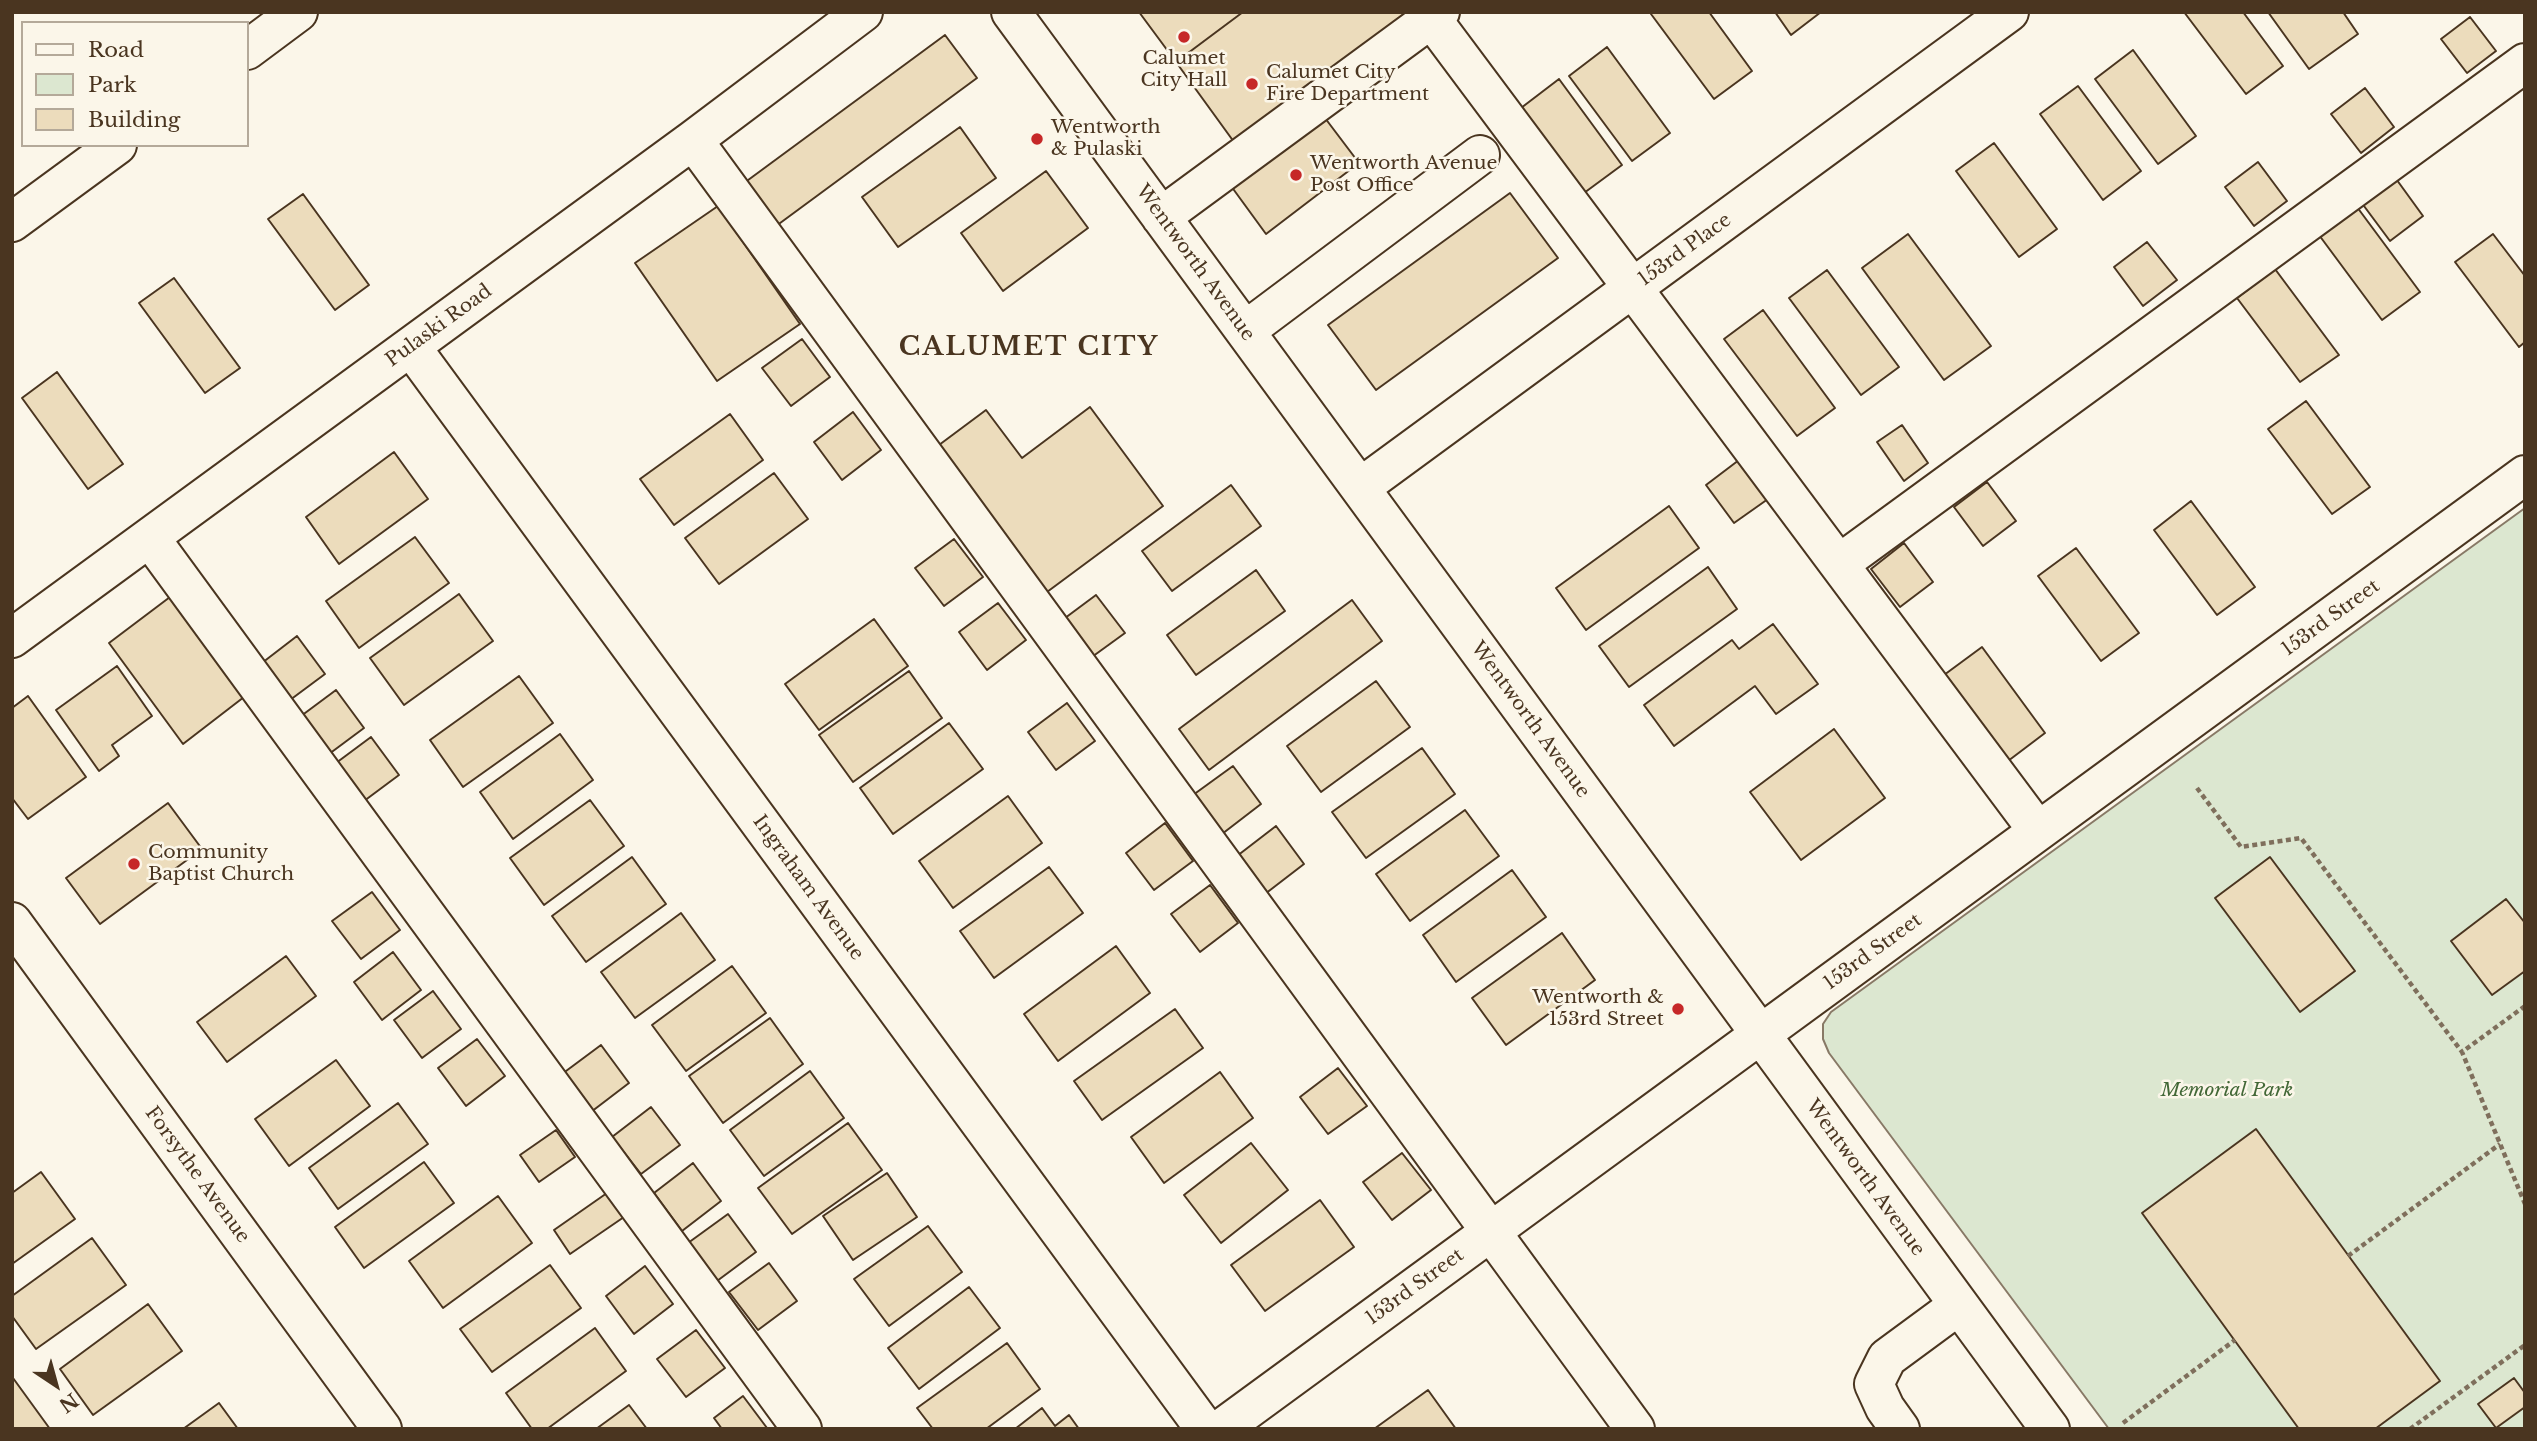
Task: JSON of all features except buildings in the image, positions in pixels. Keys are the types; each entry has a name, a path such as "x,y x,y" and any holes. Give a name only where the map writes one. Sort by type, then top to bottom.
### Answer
{"street":[{"path":"248,49 298,12"},
{"name":"Pulaski Road","path":"12,638 693,140 863,12"},
{"name":"Wentworth Avenue","path":"1011,12 2050,1429"},
{"name":"153rd Place","path":"1361,487 2009,12"},
{"path":"1161,216 1436,15 1632,288 2038,831"},
{"path":"1839,564 2525,62"},
{"path":"693,140 1635,1429"},
{"path":"12,222 114,147"},
{"path":"1245,331 1480,155"},
{"name":"Ingraham Avenue","path":"411,346 1205,1429"},
{"name":"153rd Street","path":"1221,1429 2525,475"},
{"path":"150,538 802,1429"},
{"name":"Forsythe Avenue","path":"12,922 382,1429"},
{"path":"1900,1429 1885,1408 1874,1384 1887,1358 1959,1305"}],"path":[{"path":"2197,788 2241,848 2301,838 2462,1052 2525,1204"},
{"path":"2462,1052 2525,1006"},
{"path":"2348,1256 2500,1144"},
{"path":"2123,1423 2235,1340"},
{"path":"2410,1429 2525,1345"}],"green space":[{"name":"Memorial Park","path":"2525,508 2525,1429 2109,1429 1829,1053 1823,1039 1823,1024 1831,1012"}],"place":[{"name":"Calumet City Hall","path":"1184,37"},
{"name":"Calumet City Fire Department","path":"1252,84"},
{"name":"Wentworth & Pulaski","path":"1037,139"},
{"name":"Wentworth Avenue Post Office","path":"1296,175"},
{"name":"Community Baptist Church","path":"134,864"},
{"name":"Wentworth & 153rd Street","path":"1678,1009"}],"district":[{"name":"CALUMET CITY","path":"1029,348"}]}
